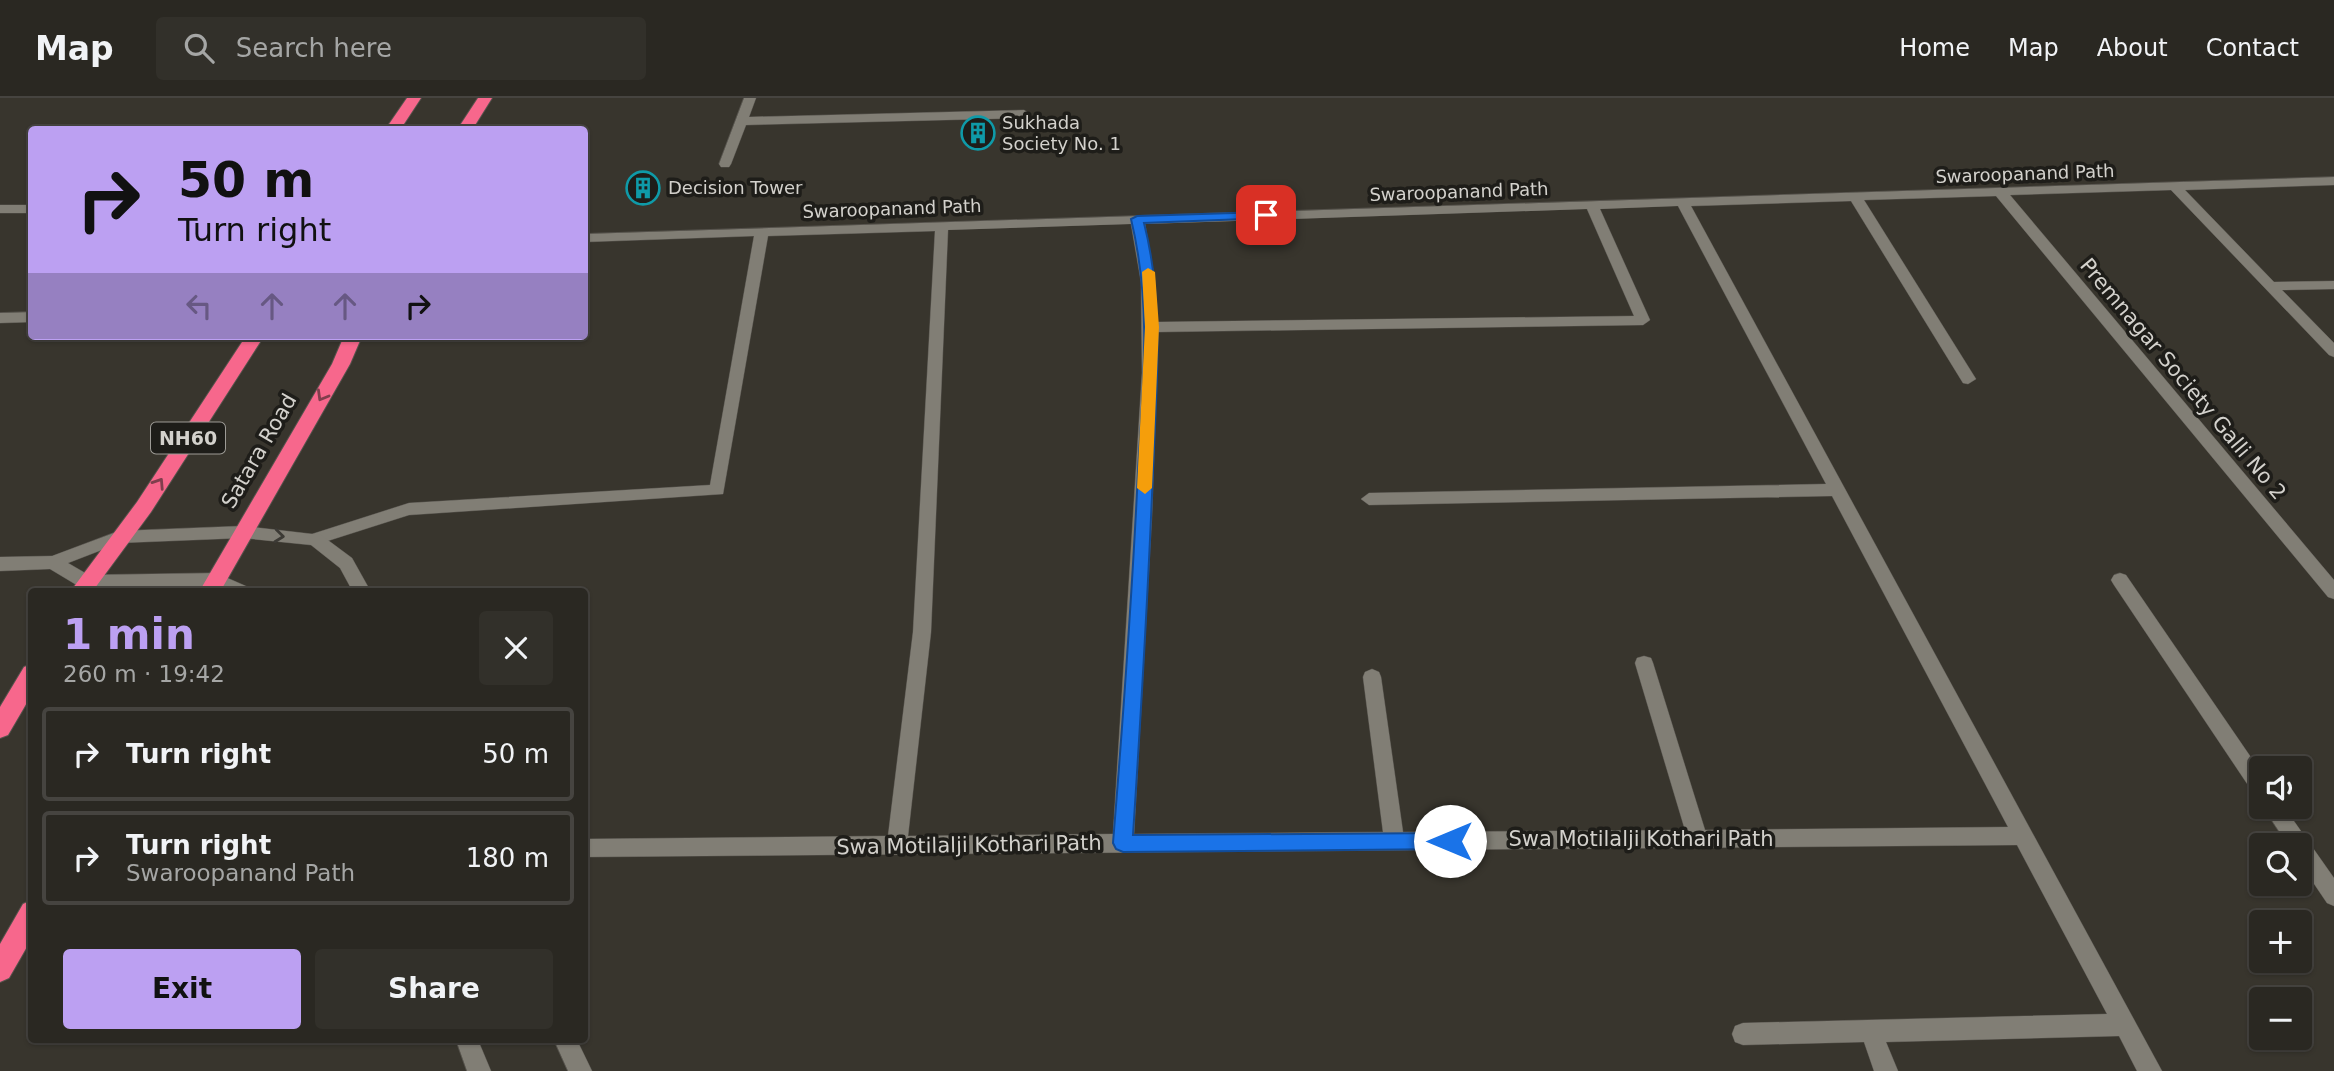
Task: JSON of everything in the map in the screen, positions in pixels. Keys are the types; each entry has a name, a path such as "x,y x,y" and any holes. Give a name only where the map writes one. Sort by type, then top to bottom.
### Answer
{"highway":[{"path":"395,126 414,98"},
{"path":"467,126 485,98"},
{"name":"NH60","path":"83,587 144,507 252,340"},
{"name":"Satara Road","path":"212,586 341,363 351,340"},
{"path":"0,728 28,680"},
{"path":"0,969 28,919"}],"street":[{"path":"724,164 750,98"},
{"path":"742,121 1024,114"},
{"name":"Swaroopanand Path","path":"588,238 2334,181"},
{"path":"2174,186 2334,352"},
{"name":"Premnagar Society Galli No 2","path":"2000,192 2334,592"},
{"path":"1855,197 1968,379"},
{"path":"1682,202 2150,1071"},
{"path":"1152,327 1643,320 1592,205"},
{"path":"0,209 28,209"},
{"path":"1123,843 1139,612 1152,327 1148,262 1137,219"},
{"path":"897,845 922,632 942,225"},
{"path":"0,564 53,562 119,537 243,532 315,540 409,509 717,490 762,231"},
{"path":"2270,286 2334,285"},
{"path":"0,318 28,317"},
{"path":"1369,499 1838,490"},
{"path":"315,540 346,564 360,588"},
{"path":"53,562 83,587 212,586"},
{"path":"2120,580 2249,770"},
{"path":"1644,663 1698,839"},
{"path":"1372,677 1394,841"},
{"path":"2281,819 2334,896"},
{"name":"Swa Motilalji Kothari Path","path":"588,848 2025,836"},
{"path":"1743,1034 2126,1025"},
{"path":"1871,1031 1886,1071"},
{"path":"468,1043 479,1071"},
{"path":"566,1043 580,1071"}],"slow traffic":[{"path":"1145,488 1152,327 1148,272"}],"place":[{"name":"Sukhada Society No. 1","path":"978,133"},
{"name":"Decision Tower","path":"643,188"}],"route":[{"path":"1266,215 1137,219 1148,262 1152,327 1139,612 1123,843 1450,841"}]}
